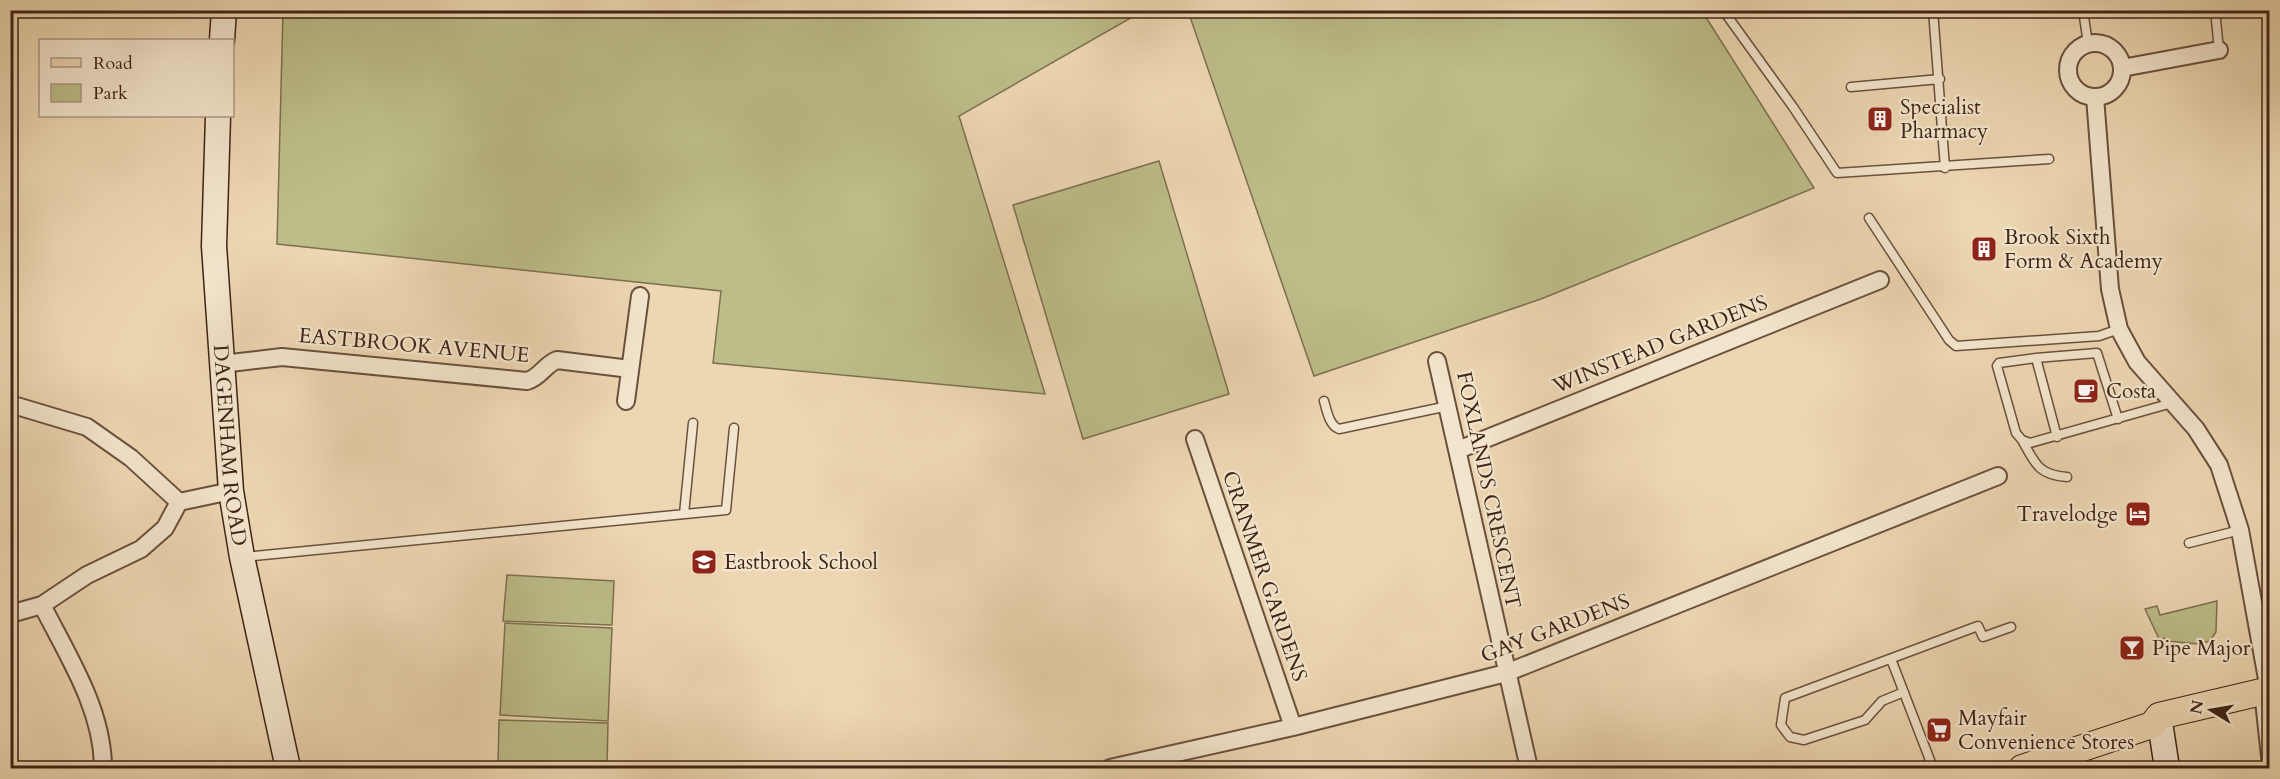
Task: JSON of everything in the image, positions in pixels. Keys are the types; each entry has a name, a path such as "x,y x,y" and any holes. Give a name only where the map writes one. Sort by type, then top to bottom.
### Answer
{"main road":[{"path":"2022,768 2152,725 2159,716 2267,690"}],"street":[{"path":"222,39 225,10"},
{"path":"2096,43 2111,48 2120,60 2122,68 2117,85 2103,96 2086,95 2073,85 2068,69 2074,53 2088,44 2096,43"},
{"path":"2122,68 2219,50"},
{"path":"2095,97 2110,289 2119,329 2137,362 2196,429 2219,465 2241,530 2267,690 2270,757"},
{"name":"DAGENHAM ROAD","path":"218,117 214,246 231,491 242,557 288,768"},
{"name":"WINSTEAD GARDENS","path":"1458,450 1880,280"},
{"path":"626,401 640,296"},
{"name":"EASTBROOK AVENUE","path":"222,364 282,357 527,381 539,377 548,363 557,360 630,369"},
{"name":"FOXLANDS CRESCENT","path":"1437,361 1529,768"},
{"path":"10,404 87,427 131,458 179,502"},
{"name":"CRANMER GARDENS","path":"1195,439 1293,727"},
{"name":"GAY GARDENS","path":"1110,768 1293,727 1506,673 1998,476"},
{"path":"10,614 42,605 87,575 141,549 165,528 179,502 231,491"},
{"path":"42,605 87,695 103,749 103,768"},
{"path":"2159,716 2167,768"}],"lane":[{"path":"1723,10 1793,106 1837,173 1945,168 2049,159"},
{"path":"1933,10 1945,168"},
{"path":"2084,10 2088,44"},
{"path":"2215,10 2219,50"},
{"path":"1851,87 1940,79"},
{"path":"1869,218 1949,340 1956,346 2099,336 2119,329"},
{"path":"2067,477 2043,472 2016,433 1998,363 2097,352 2118,419"},
{"path":"2036,358 2056,437"},
{"path":"1324,401 1330,420 1339,429 1448,406"},
{"path":"2022,440 2030,443 2056,437 2172,403"},
{"path":"684,514 693,423"},
{"path":"242,557 726,510 734,428"},
{"path":"2189,543 2241,530"},
{"path":"1904,692 1882,701 1864,720 1803,740 1790,737 1781,725 1781,708 1785,698 1978,626 1983,637 2011,627"},
{"path":"1891,658 1933,768"}],"green space":[{"path":"283,10 1143,11 959,116 1045,394 713,363 721,291 277,244"},
{"path":"1188,11 1702,11 1814,188 1541,299 1314,376"},
{"path":"1159,161 1229,394 1083,439 1013,205"},
{"path":"507,575 614,581 612,625 503,621"},
{"path":"2217,601 2216,632 2210,641 2198,644 2166,641 2165,638 2160,641 2145,609 2157,606 2160,615"},
{"path":"505,623 612,628 608,721 500,715"},
{"path":"499,720 608,723 607,768 498,764"}],"place":[{"name":"Specialist Pharmacy","path":"1880,119"},
{"name":"Brook Sixth Form & Academy","path":"1984,249"},
{"name":"Costa","path":"2086,391"},
{"name":"Travelodge","path":"2138,514"},
{"name":"Eastbrook School","path":"704,562"},
{"name":"Pipe Major","path":"2132,648"},
{"name":"Mayfair Convenience Stores","path":"1939,730"}]}
